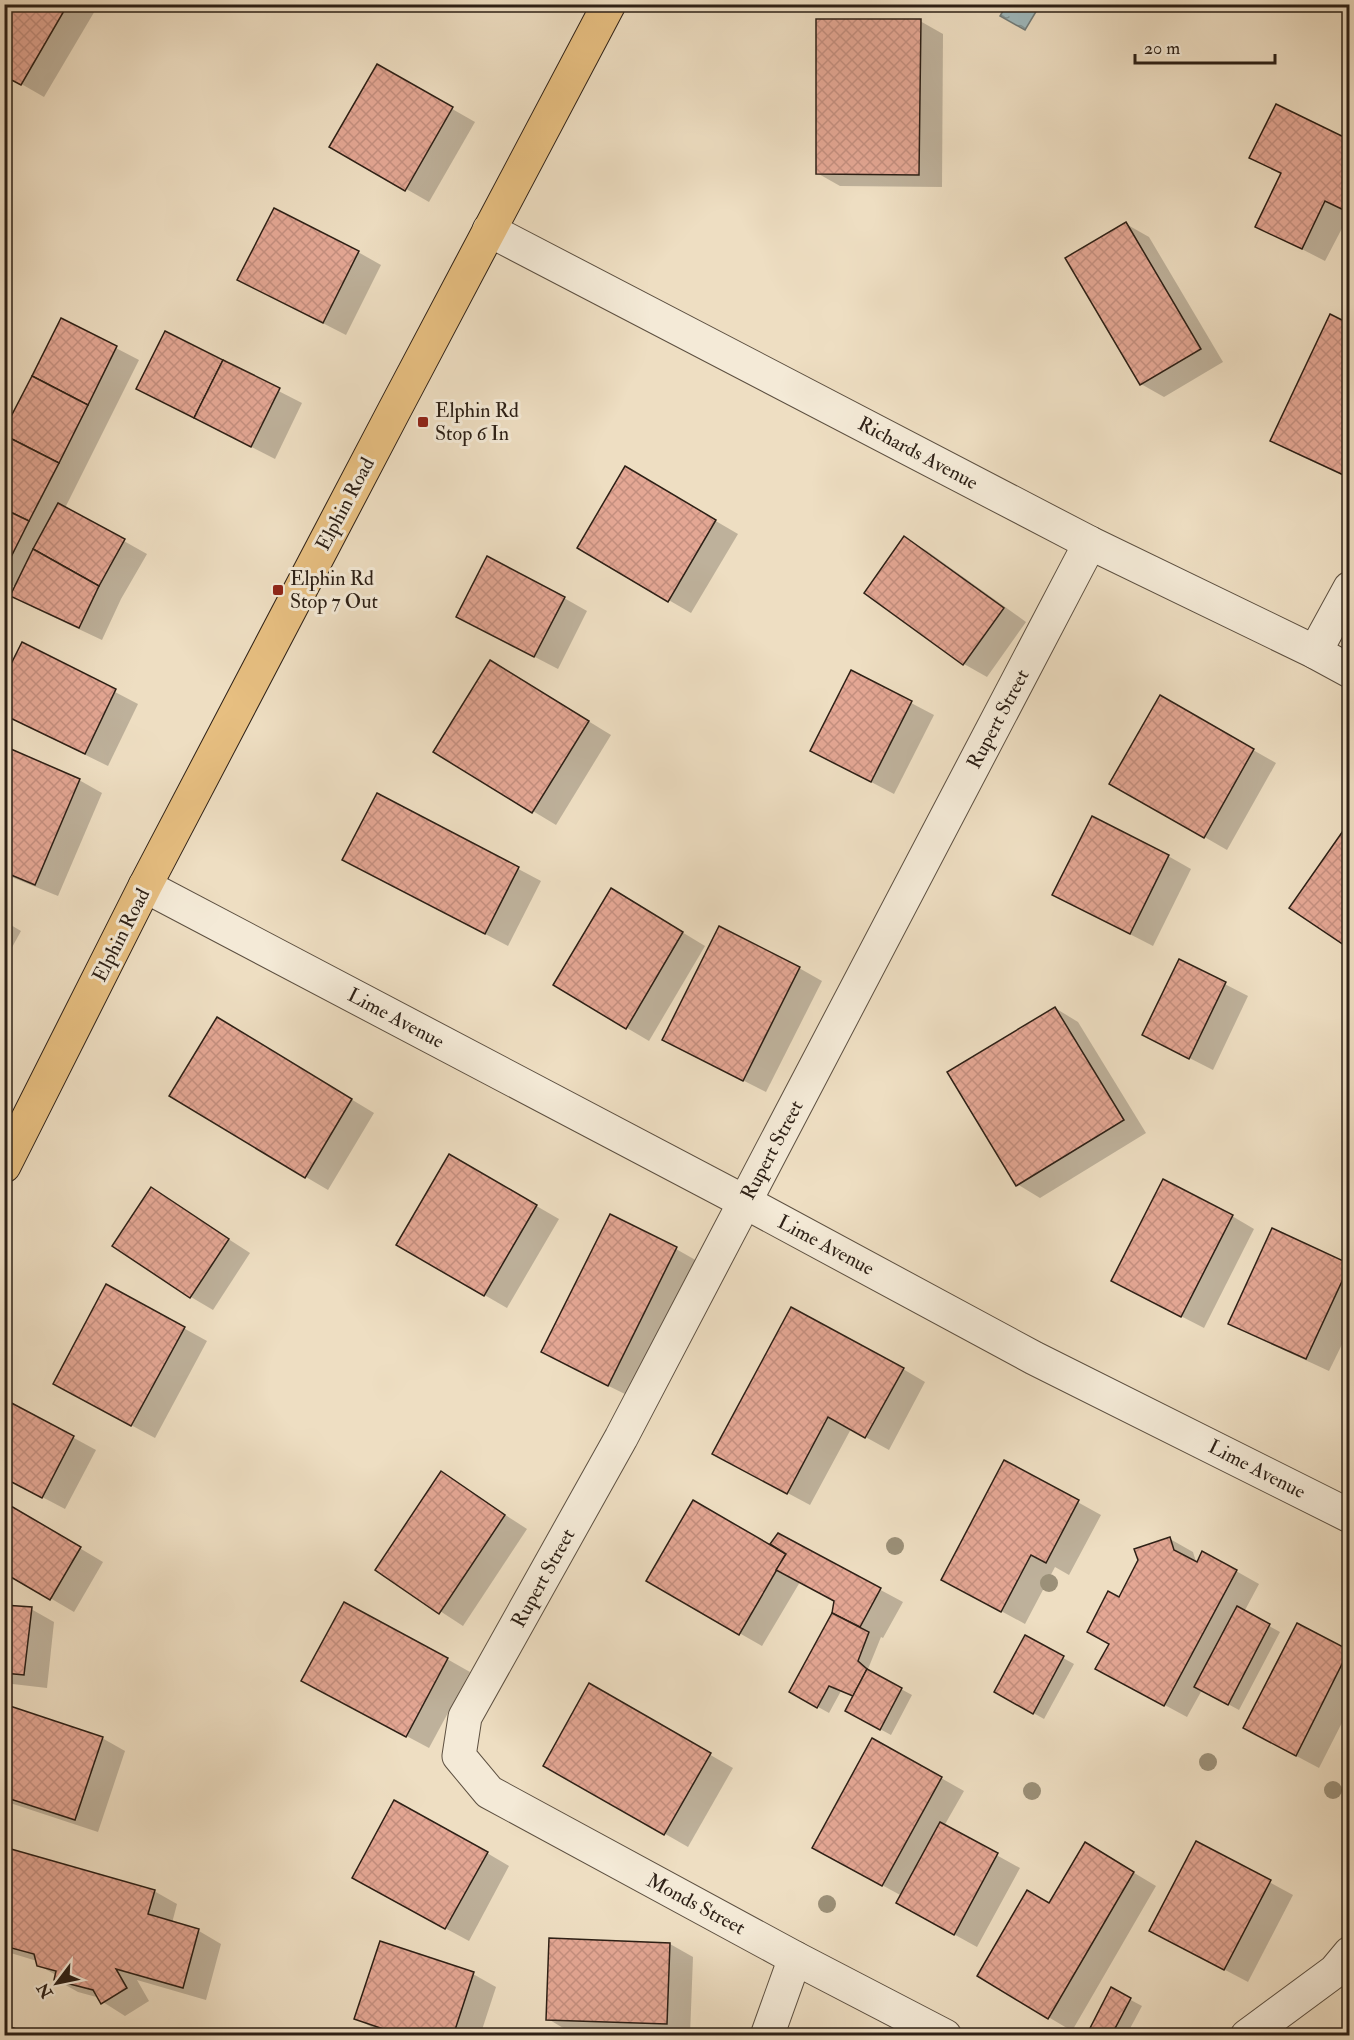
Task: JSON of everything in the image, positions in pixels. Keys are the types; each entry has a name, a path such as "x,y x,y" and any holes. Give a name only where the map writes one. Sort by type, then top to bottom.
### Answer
{"highway":[{"name":"Elphin Road","path":"4,1166 145,886 609,4"}],"street":[{"name":"Richards Avenue","path":"489,230 1090,543 1350,671"},
{"name":"Rupert Street","path":"459,1756 465,1717 621,1438 1090,543"},
{"path":"1315,652 1350,588"},
{"name":"Lime Avenue","path":"145,886 745,1202 1034,1358 1350,1516"},
{"name":"Monds Street","path":"459,1756 489,1792 795,1958 945,2036"},
{"path":"767,2036 795,1958"},
{"path":"1247,2036 1345,1968"}],"water":[{"path":"1007,4 1040,5 1025,30 1000,16"}],"building":[{"path":"4,4 68,4 21,85 4,76"},
{"path":"816,19 921,19 919,175 816,174"},
{"path":"377,64 453,107 405,191 329,147"},
{"path":"1276,104 1350,140 1350,213 1325,201 1302,249 1255,227 1281,173 1249,158"},
{"path":"274,208 359,251 323,323 237,280"},
{"path":"1126,222 1201,349 1140,385 1065,258"},
{"path":"1330,314 1350,324 1350,478 1270,441"},
{"path":"61,318 117,346 88,405 32,376"},
{"path":"165,331 223,360 194,418 136,389"},
{"path":"223,360 280,388 251,447 194,418"},
{"path":"32,376 88,405 59,463 4,435 4,430"},
{"path":"4,435 59,463 29,521 4,509"},
{"path":"625,466 716,520 668,602 577,548"},
{"path":"58,503 125,539 99,586 33,549"},
{"path":"4,509 29,521 4,571"},
{"path":"904,536 1004,608 963,665 864,593"},
{"path":"33,549 99,586 79,628 10,596"},
{"path":"487,556 565,597 534,657 456,617"},
{"path":"22,642 116,689 85,754 4,715 4,678"},
{"path":"490,660 589,721 532,813 433,752"},
{"path":"851,670 912,701 871,782 810,751"},
{"path":"1160,695 1254,749 1204,838 1109,784"},
{"path":"4,746 80,779 35,885 4,872"},
{"path":"377,793 519,867 485,934 342,860"},
{"path":"1092,816 1169,855 1130,934 1052,895"},
{"path":"1350,821 1350,949 1289,908"},
{"path":"611,888 683,932 626,1029 553,985"},
{"path":"719,926 800,967 743,1081 662,1040"},
{"path":"1179,959 1226,982 1189,1059 1142,1035"},
{"path":"1055,1007 1124,1120 1016,1186 947,1072"},
{"path":"217,1017 352,1099 305,1178 169,1096"},
{"path":"449,1154 537,1205 484,1296 396,1245"},
{"path":"1163,1179 1233,1215 1181,1317 1111,1281"},
{"path":"151,1187 229,1239 190,1298 112,1246"},
{"path":"610,1214 677,1247 608,1386 541,1352"},
{"path":"1272,1228 1350,1264 1306,1359 1228,1324"},
{"path":"106,1284 185,1327 131,1426 53,1384"},
{"path":"791,1307 904,1368 865,1438 828,1417 787,1494 712,1454"},
{"path":"4,1399 74,1436 42,1498 4,1478"},
{"path":"1004,1460 1079,1500 1046,1563 1031,1555 1001,1612 941,1580"},
{"path":"441,1471 505,1515 439,1614 375,1570"},
{"path":"693,1500 786,1554 739,1635 646,1581"},
{"path":"4,1502 81,1547 50,1600 4,1573"},
{"path":"778,1533 881,1588 860,1627 832,1613 834,1601 776,1570 786,1554 770,1544"},
{"path":"1170,1537 1174,1550 1197,1562 1202,1551 1237,1570 1164,1706 1095,1669 1109,1644 1087,1632 1108,1591 1119,1597 1138,1560 1134,1549"},
{"path":"344,1602 448,1658 406,1737 301,1681"},
{"path":"4,1605 32,1607 24,1675 4,1673"},
{"path":"1237,1606 1270,1624 1228,1705 1194,1687"},
{"path":"832,1613 869,1632 858,1661 867,1669 853,1696 829,1686 817,1708 789,1692"},
{"path":"1297,1623 1349,1650 1296,1756 1243,1728"},
{"path":"1025,1635 1064,1656 1033,1714 994,1692"},
{"path":"867,1669 902,1688 880,1730 845,1711"},
{"path":"589,1683 711,1753 664,1835 543,1766"},
{"path":"4,1704 103,1737 75,1820 4,1797"},
{"path":"872,1738 942,1777 882,1886 812,1848"},
{"path":"394,1800 488,1852 445,1929 352,1878"},
{"path":"940,1822 998,1853 954,1935 896,1903"},
{"path":"1196,1841 1271,1880 1224,1970 1149,1931"},
{"path":"1085,1842 1134,1872 1048,2019 977,1976 1027,1890 1049,1903"},
{"path":"4,1847 155,1890 148,1914 199,1929 183,1988 116,1969 127,1988 101,2004 93,1990 54,1980 56,1971 37,1966 34,1954 4,1946"},
{"path":"549,1938 670,1943 667,2024 546,2020"},
{"path":"380,1941 474,1972 453,2036 404,2036 354,2019"},
{"path":"1111,1987 1131,1998 1111,2036 1086,2036"},
{"path":"4,2025 38,2036 4,2036"}],"place":[{"name":"Elphin Rd Stop 6 In","path":"423,422"},
{"name":"Elphin Rd Stop 7 Out","path":"278,590"}]}
